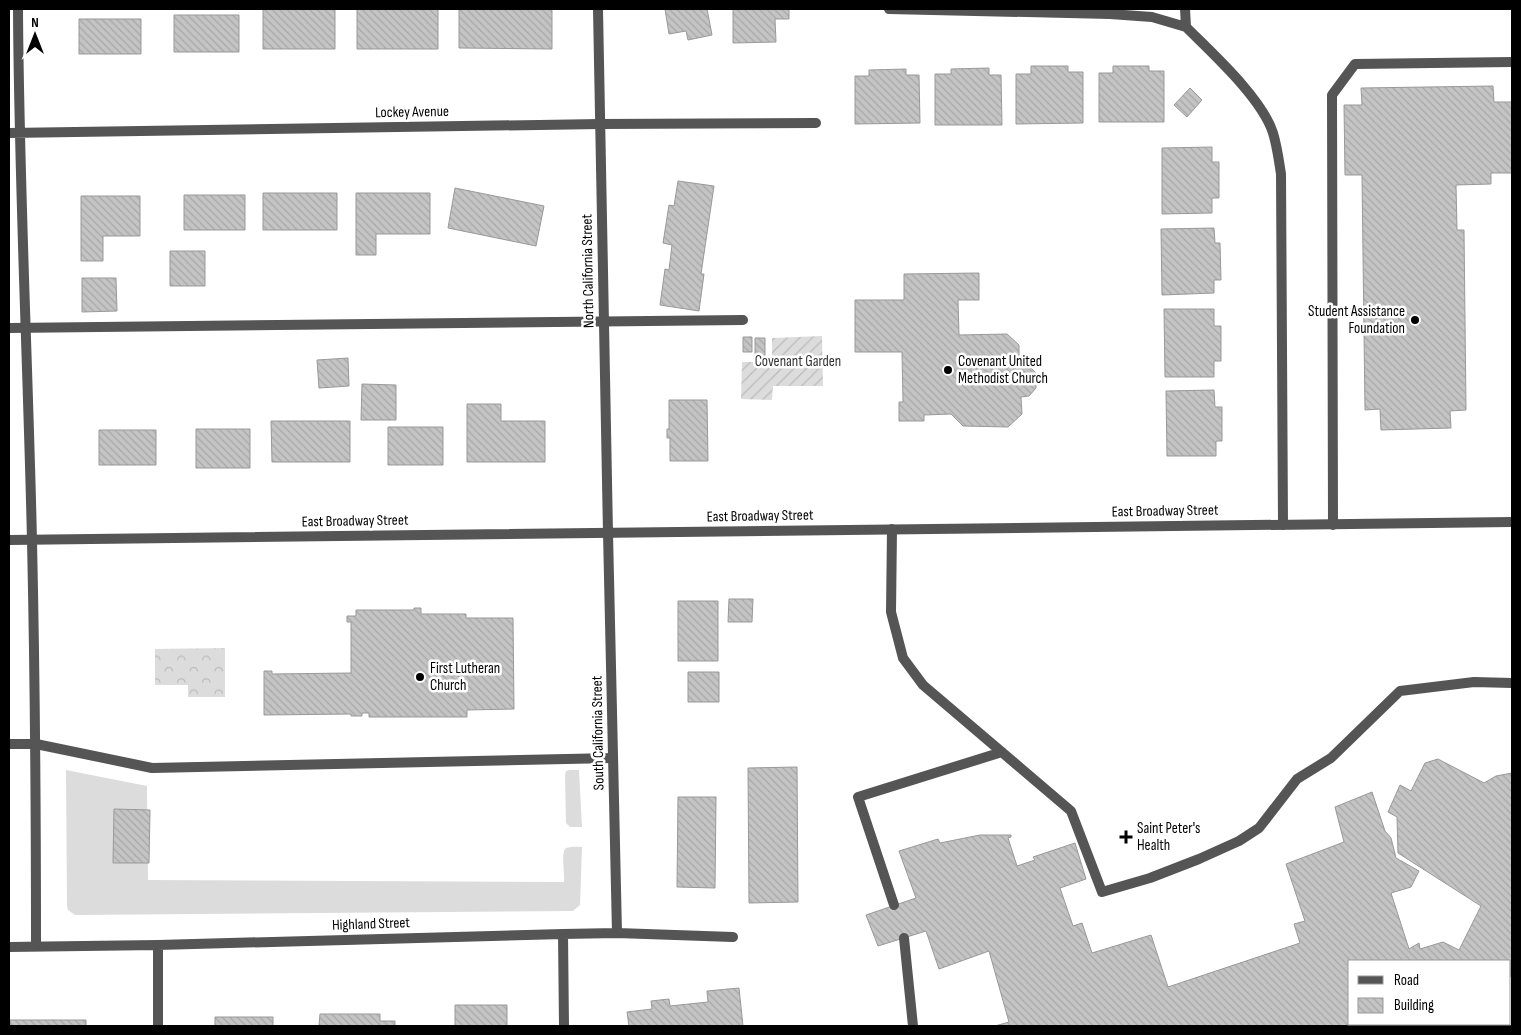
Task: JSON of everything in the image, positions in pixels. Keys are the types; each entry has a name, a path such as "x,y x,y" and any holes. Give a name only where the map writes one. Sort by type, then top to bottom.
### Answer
{"street":[{"path":"18,9 14,133 25,328 32,539 36,744 36,946"},
{"name":"North California Street","path":"598,9 608,533"},
{"path":"889,9 1110,14 1152,17 1186,27 1258,103 1273,132 1281,174 1283,525"},
{"path":"1185,9 1186,27"},
{"path":"1333,524 1332,95 1355,64 1512,62"},
{"name":"Lockey Avenue","path":"14,133 600,124 816,123"},
{"path":"9,328 744,320"},
{"name":"East Broadway Street","path":"9,540 1512,522"},
{"path":"892,530 891,612 903,658 923,685 1071,811 1102,892 1150,878 1199,859 1239,841 1259,828 1297,779 1331,758 1400,691 1474,682 1512,683"},
{"name":"South California Street","path":"608,533 617,933"},
{"path":"9,744 36,744 152,768 613,758"},
{"path":"894,906 858,797 1002,752"},
{"name":"Highland Street","path":"9,947 617,933 733,937"},
{"path":"563,934 564,1026"},
{"path":"904,938 913,1026"},
{"path":"158,945 158,1026"}],"green space":[{"name":"Covenant Garden","path":"822,336 823,386 773,386 772,400 741,399 742,362 772,362 772,338"},
{"path":"225,648 225,697 188,697 188,685 155,685 155,649"},
{"path":"66,770 147,786 148,880 564,882 563,855 565,849 582,847 580,905 573,911 75,915 68,910 67,906"},
{"path":"579,770 582,827 570,827 566,823 565,775 566,771"}],"building":[{"path":"263,9 335,9 335,49 263,49"},
{"path":"357,9 438,9 438,49 357,49"},
{"path":"459,9 552,9 552,49 459,48"},
{"path":"665,9 707,9 712,35 688,40 686,31 669,34"},
{"path":"733,9 789,9 789,19 775,19 776,42 733,43"},
{"path":"174,15 239,15 239,52 174,52"},
{"path":"79,19 141,19 141,54 79,54"},
{"path":"1031,66 1068,66 1068,72 1083,72 1083,123 1016,124 1016,74 1031,74"},
{"path":"1113,66 1149,66 1149,71 1164,71 1164,122 1099,122 1099,73 1113,73"},
{"path":"989,68 989,75 1001,75 1002,125 935,125 935,74 951,74 951,69"},
{"path":"906,69 906,75 919,75 920,123 855,124 855,76 869,76 869,70"},
{"name":"Student Assistance Foundation","path":"1493,86 1494,102 1512,102 1512,173 1491,173 1491,184 1456,185 1457,230 1464,230 1466,410 1450,411 1451,428 1381,430 1380,409 1365,410 1362,175 1345,175 1344,105 1362,105 1361,88"},
{"path":"1190,88 1202,100 1187,117 1174,105"},
{"path":"1212,147 1212,162 1219,162 1219,198 1212,198 1212,213 1162,214 1162,148"},
{"path":"678,181 714,186 701,274 704,274 699,311 660,305 665,269 669,270 672,245 663,243 669,205 674,206"},
{"path":"455,188 544,206 536,246 448,228"},
{"path":"263,193 337,193 337,230 263,230"},
{"path":"356,193 430,193 430,234 376,234 376,255 356,255"},
{"path":"184,195 245,195 245,230 184,230"},
{"path":"81,196 140,196 140,236 103,236 103,261 81,261"},
{"path":"1214,228 1215,243 1220,243 1221,280 1214,280 1214,293 1162,295 1161,229"},
{"path":"170,251 205,251 205,286 170,286"},
{"path":"979,273 979,300 958,300 959,335 1007,334 1019,345 1019,364 1027,364 1036,373 1036,388 1029,396 1021,397 1022,414 1008,427 963,426 951,414 924,415 924,421 899,421 899,402 903,402 902,352 855,352 855,300 904,300 904,274"},
{"path":"82,278 116,278 117,311 82,312"},
{"path":"1164,309 1214,309 1214,326 1221,326 1221,361 1214,361 1214,377 1165,377"},
{"path":"743,337 752,337 752,352 743,352"},
{"path":"755,338 765,338 765,357 755,357"},
{"path":"348,358 349,386 319,388 317,360"},
{"path":"362,384 396,385 396,420 361,420"},
{"path":"1214,390 1215,407 1222,407 1222,441 1216,441 1216,456 1167,456 1166,391"},
{"path":"669,400 707,400 708,461 670,461 670,438 667,438 667,429 669,429"},
{"path":"467,404 501,404 501,421 545,421 545,462 467,462"},
{"path":"271,421 350,421 350,462 272,462"},
{"path":"388,427 443,427 443,465 388,465"},
{"path":"196,429 250,429 250,468 196,468"},
{"path":"99,430 156,430 156,465 99,465"},
{"path":"729,599 753,599 752,622 728,622"},
{"path":"678,601 718,601 718,661 678,661"},
{"path":"414,608 421,608 421,614 466,614 466,618 513,618 514,709 467,710 467,717 369,717 369,713 362,713 362,716 351,716 351,714 264,715 264,671 272,671 272,674 351,673 351,622 347,622 347,616 356,616 356,610 414,610"},
{"path":"688,672 719,672 719,702 688,702"},
{"path":"1438,759 1484,783 1496,776 1512,773 1512,974 1511,976 1511,960 1348,960 1348,1025 1509,1026 995,1026 1009,1022 989,951 939,969 926,931 878,946 866,915 916,898 899,851 938,839 940,843 980,835 1011,835 1008,838 1017,866 1035,860 1033,857 1075,843 1086,879 1060,888 1073,926 1082,923 1092,953 1151,935 1168,987 1300,943 1294,924 1305,921 1286,864 1344,842 1335,807 1372,792 1385,831 1391,838 1396,858 1419,871 1411,887 1391,893 1409,949 1419,943 1420,949 1443,942 1459,950 1481,906 1398,853 1397,817 1388,812 1400,785 1411,791 1425,763"},
{"path":"797,767 798,902 749,903 748,768"},
{"path":"678,797 716,797 715,888 677,887"},
{"path":"114,809 150,810 149,863 113,863"},
{"path":"739,988 743,1026 629,1026 627,1012 652,1009 651,1001 669,999 670,1006 708,1002 707,991"},
{"path":"455,1005 507,1005 507,1026 455,1026"},
{"path":"320,1014 380,1014 380,1021 395,1021 395,1026 319,1026"},
{"path":"215,1017 273,1017 273,1026 215,1026"},
{"path":"10,1020 86,1020 86,1026 10,1026"}],"place":[{"name":"Student Assistance Foundation","path":"1415,320"},
{"name":"Covenant United Methodist Church","path":"948,370"},
{"name":"First Lutheran Church","path":"420,677"},
{"name":"Saint Peter's Health","path":"1126,837"}]}
